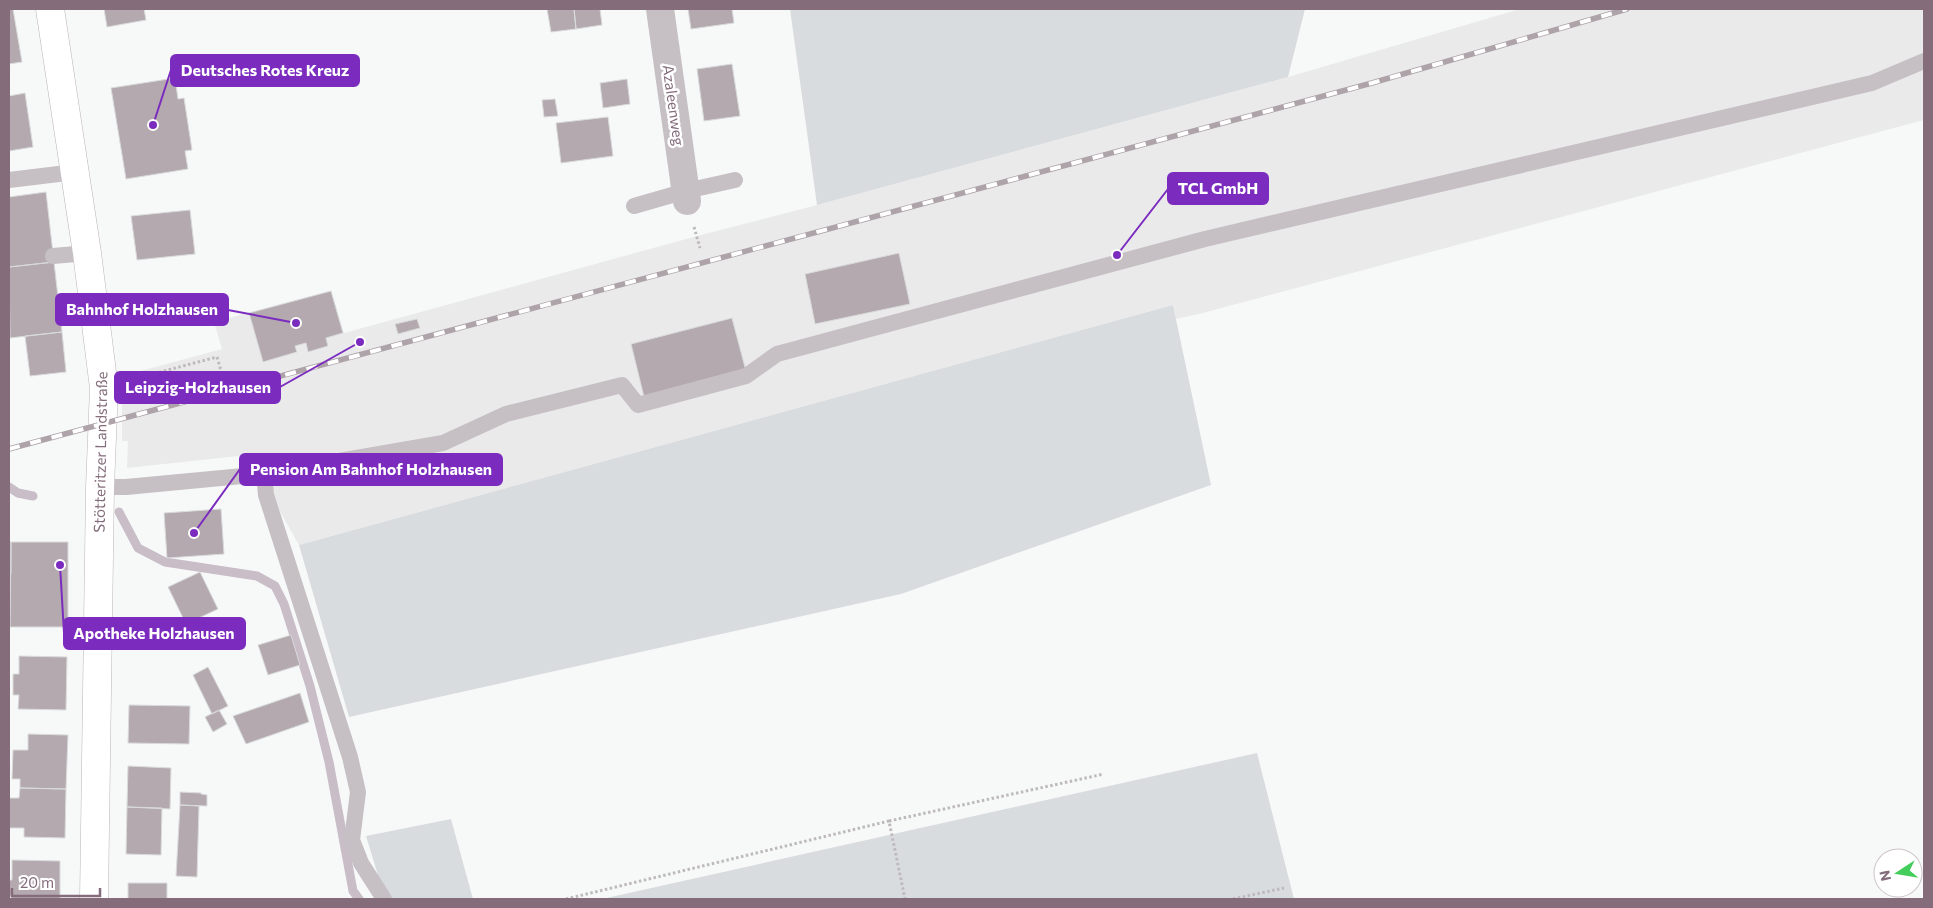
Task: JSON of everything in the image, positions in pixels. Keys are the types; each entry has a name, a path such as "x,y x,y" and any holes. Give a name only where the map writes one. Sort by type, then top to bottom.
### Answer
{"main road":[{"name":"Stötteritzer Landstraße","path":"50,9 88,253 104,388 100,487 94,899"}],"street":[{"name":"Azaleenweg","path":"660,9 687,196"}],"lane":[{"path":"100,487 126,487 264,474 443,443 506,414 622,385 638,405 746,376 777,354 901,320 1205,239 1872,83 1924,61"},
{"path":"9,180 75,172"},
{"path":"634,206 687,196 735,180"},
{"path":"53,256 88,253"},
{"path":"264,474 266,495 350,757 358,792 352,840 361,863 384,899"}],"path":[{"path":"104,388 217,357 222,374"},
{"path":"566,899 889,821 1104,774"},
{"path":"889,821 905,899"},
{"path":"1233,899 1284,888"}],"shaded area":[{"path":"790,9 1305,9 1288,77 817,205"},
{"path":"1520,9 1924,9 1924,120 1199,314 1176,319 1173,305 299,545 248,455 127,468 128,441 122,441 122,376 222,349 214,322 331,291 344,333 1288,77"},
{"path":"1173,305 1211,485 901,594 349,717 299,545"},
{"path":"1257,753 1294,899 602,899"},
{"path":"451,819 473,899 391,899 380,882 366,836"}],"building":[{"path":"9,9 13,9 22,62 9,64"},
{"path":"104,9 144,9 146,20 107,27"},
{"path":"547,9 574,9 576,29 551,32"},
{"path":"574,9 600,9 602,25 576,29"},
{"path":"688,9 732,9 734,23 691,29"},
{"path":"732,64 740,116 704,121 697,69"},
{"path":"175,78 178,99 184,98 192,150 185,151 188,169 126,179 111,88"},
{"path":"627,79 630,104 603,108 600,83"},
{"path":"25,93 33,147 9,151 9,96"},
{"path":"555,99 558,116 544,117 542,100"},
{"path":"608,117 613,156 561,163 556,123"},
{"path":"46,192 54,262 9,267 9,197"},
{"path":"190,210 195,254 137,260 131,216"},
{"path":"899,253 910,304 815,324 805,274"},
{"path":"54,262 62,332 10,338 9,267"},
{"path":"331,291 343,333 326,338 328,346 308,352 306,343 295,346 297,352 263,362 249,313"},
{"path":"732,318 746,371 644,397 631,344"},
{"path":"417,319 420,328 398,334 395,324"},
{"path":"62,332 66,372 30,376 25,336"},
{"path":"221,509 224,554 167,558 164,513"},
{"path":"9,542 11,542 11,574 9,574"},
{"path":"11,542 68,542 68,627 10,627"},
{"path":"200,572 218,609 186,624 168,587"},
{"path":"291,635 300,665 268,675 258,645"},
{"path":"19,656 67,657 66,710 18,709 19,695 13,695 13,674 19,674"},
{"path":"208,667 228,706 212,714 193,675"},
{"path":"300,693 309,722 246,744 233,716"},
{"path":"129,705 190,706 189,744 128,743"},
{"path":"219,710 227,724 213,732 205,717"},
{"path":"28,734 68,735 66,789 20,788 20,779 12,779 13,750 28,750"},
{"path":"128,766 171,768 170,809 127,807"},
{"path":"20,788 66,789 65,838 24,837 24,828 9,828 9,798 19,798"},
{"path":"180,792 207,795 207,806 180,805"},
{"path":"180,805 199,806 197,877 176,876"},
{"path":"127,807 162,808 161,855 126,854"},
{"path":"12,860 60,861 60,899 11,899 11,896 9,896 9,880 12,880"},
{"path":"128,883 167,883 167,899 128,899"}],"waterway":[{"path":"9,487 18,493 33,496"},
{"path":"119,512 138,548 165,562 257,576 275,586 284,604 310,686 329,762 353,891 359,899"}],"railway":[{"path":"9,449 1372,83 1627,9"}],"place":[{"name":"Deutsches Rotes Kreuz","path":"153,125"},
{"name":"TCL GmbH","path":"1117,255"},
{"name":"Bahnhof Holzhausen","path":"296,323"},
{"name":"Leipzig-Holzhausen","path":"360,342"},
{"name":"Pension Am Bahnhof Holzhausen","path":"194,533"},
{"name":"Apotheke Holzhausen","path":"60,565"}]}
